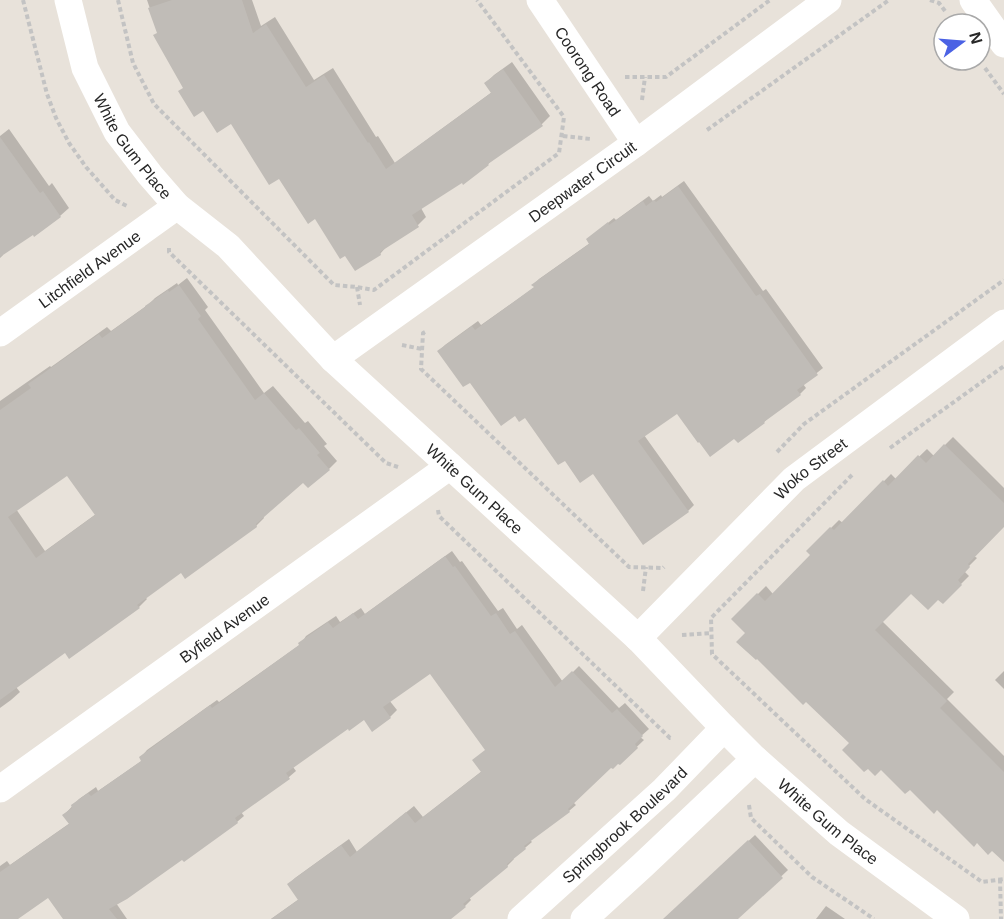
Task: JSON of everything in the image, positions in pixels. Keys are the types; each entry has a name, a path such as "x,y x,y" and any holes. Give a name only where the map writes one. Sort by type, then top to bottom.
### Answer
{"street":[{"name":"White Gum Place","path":"68,0 85,68 117,132 177,206 228,246 333,359 638,638 755,759 839,833 956,919"},
{"name":"Coorong Road","path":"540,0 636,143"},
{"name":"Deepwater Circuit","path":"333,359 636,143 828,0"},
{"path":"973,0 1004,44"},
{"name":"Litchfield Avenue","path":"0,333 177,206"},
{"name":"Woko Street","path":"638,638 795,479 1004,323"},
{"name":"Byfield Avenue","path":"0,789 450,466"},
{"name":"Springbrook Boulevard","path":"521,919 664,790 724,728"},
{"path":"584,919 755,759"}],"path":[{"path":"118,0 133,63 154,104 334,285 357,286 374,290 560,153 564,117 477,0"},
{"path":"624,77 666,77 770,0"},
{"path":"705,132 889,0"},
{"path":"988,72 1004,94"},
{"path":"771,458 804,424 1004,280"},
{"path":"433,326 423,333 421,369 629,567 663,568 671,560"},
{"path":"881,454 1004,366"},
{"path":"852,475 711,618 712,654 865,799 982,882 1002,879 1001,919"}],"building":[{"path":"172,0 242,0 253,33 266,24 306,87 324,75 386,169 491,93 484,83 503,69 543,126 488,164 463,185 462,183 412,215 419,227 355,271 345,256 340,259 315,219 308,224 279,179 269,185 231,124 217,133 203,111 194,117 178,91 183,88 153,35 157,33 148,8"},
{"path":"0,137 40,193 43,191 61,217 34,237 33,235 0,257"},
{"path":"678,186 756,296 760,294 818,375 797,390 801,395 765,423 738,443 734,439 710,457 677,414 638,441 689,512 643,545 593,474 580,483 565,461 558,465 525,418 519,422 515,416 501,426 470,383 463,387 437,351 472,326 475,330 534,287 531,285 589,244 586,239 608,222 609,225 643,201 646,206 654,200 656,202"},
{"path":"179,285 201,316 198,319 255,400 264,393 296,430 299,428 320,453 317,455 330,470 308,488 303,483 256,524 257,527 185,579 181,573 137,605 140,608 69,659 65,653 0,700 0,410 31,388 28,384 99,334 102,338 168,290 169,292","holes":["67,476 95,515 36,558 8,517"]},
{"path":"944,444 1004,503 1004,527 968,564 970,567 958,580 962,585 943,604 938,600 928,610 911,594 875,630 947,701 940,708 1004,772 1004,862 992,851 988,855 977,843 974,847 937,810 934,814 910,790 905,794 881,770 875,776 868,769 864,772 842,750 849,743 806,702 803,705 757,659 736,642 745,633 731,619 757,593 765,601 810,555 806,551 830,527 834,530 883,480 888,486 918,455 926,463"},
{"path":"445,556 453,567 455,566 491,616 496,613 510,634 515,631 555,687 572,671 612,713 617,709 643,736 635,744 638,748 620,765 611,768 568,809 570,812 524,846 526,849 507,864 508,867 463,904 466,907 451,919 271,919 298,900 287,884 341,845 350,857 406,812 415,823 481,772 472,760 485,750 430,674 383,707 391,718 372,732 364,720 349,731 348,729 286,773 290,779 235,818 238,823 184,862 182,860 109,909 117,919 63,919 48,898 18,919 0,919 0,872 69,824 62,815 72,808 71,805 88,793 91,796 141,761 139,757 210,705 212,708 328,622 333,628 353,613 358,619"},
{"path":"748,840 783,878 738,919 663,919"}]}
